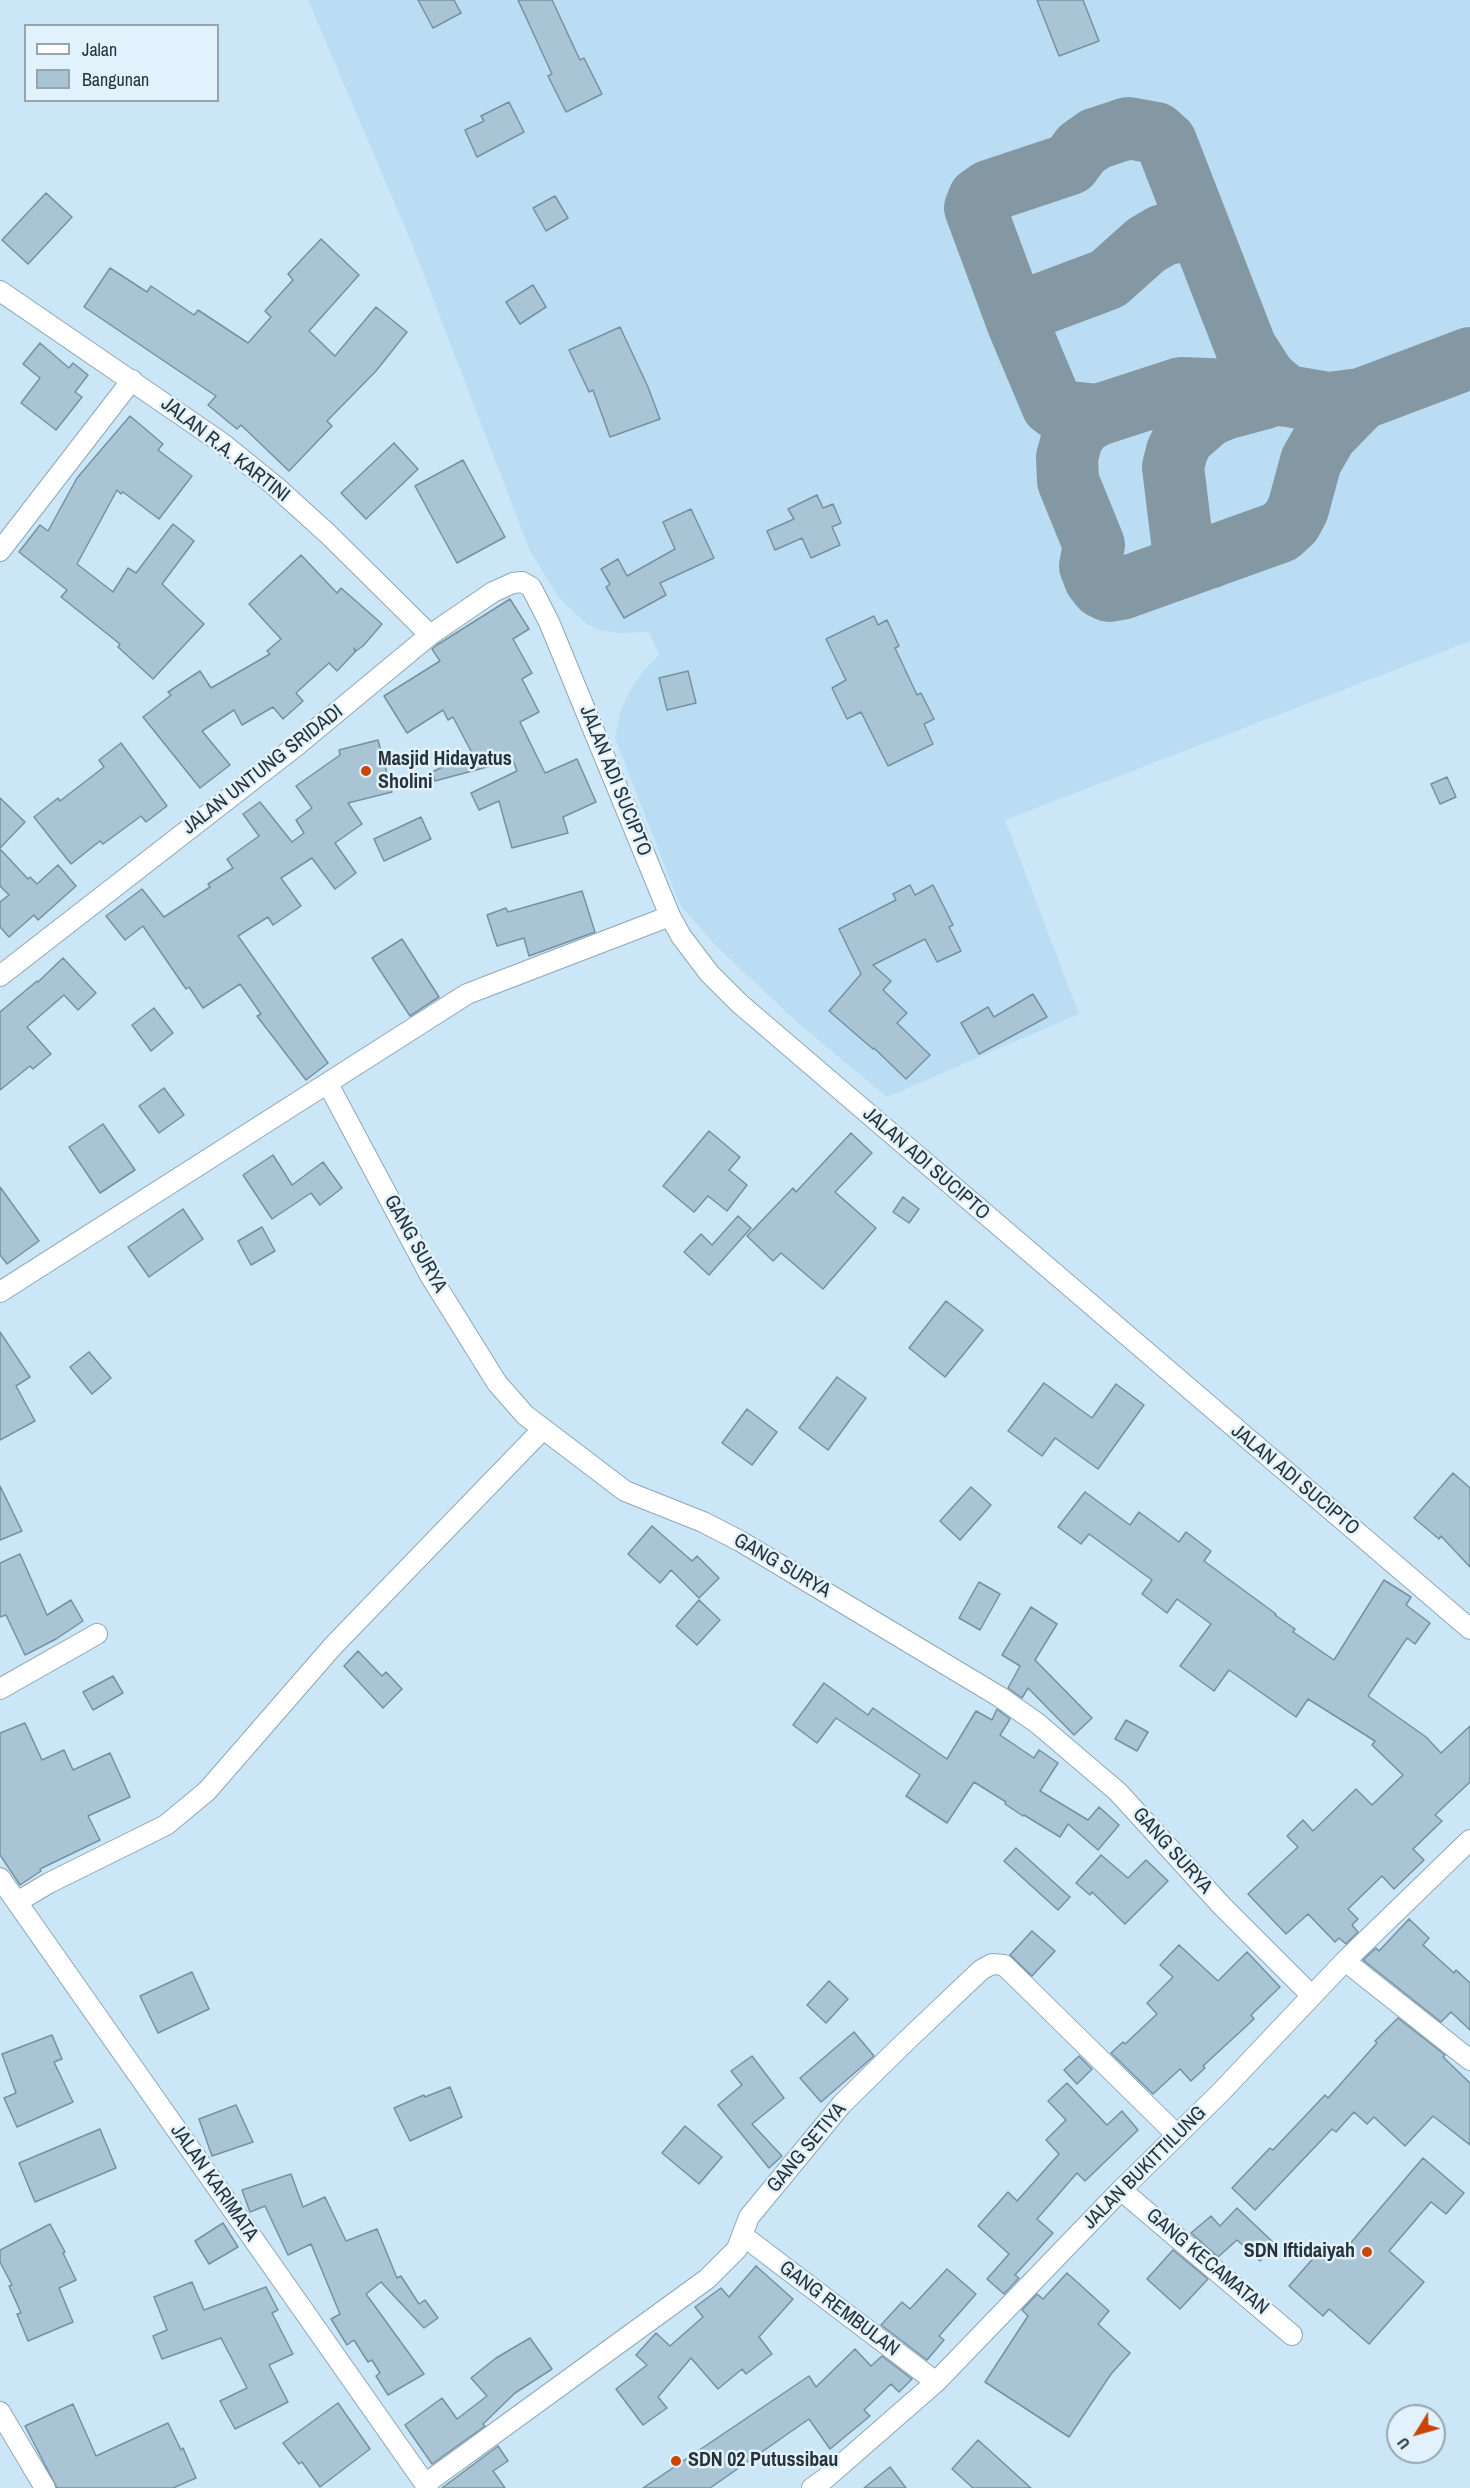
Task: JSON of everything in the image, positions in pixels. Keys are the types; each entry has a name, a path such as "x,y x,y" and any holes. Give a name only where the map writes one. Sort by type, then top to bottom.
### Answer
{"street":[{"name":"JALAN R.A. KARTINI","path":"0,291 222,443 275,486 430,634"},
{"path":"0,551 132,380"},
{"name":"JALAN UNTUNG SRIDADI","path":"0,976 296,746 430,634 493,592 513,583 522,582 531,587"},
{"name":"JALAN ADI SUCIPTO","path":"531,587 549,622 670,916 681,936 709,974 739,1003 1470,1629"},
{"path":"0,1292 467,994 670,916"},
{"name":"GANG SURYA","path":"328,1084 431,1276 497,1383 525,1415 626,1491 703,1522 740,1541 990,1690 1037,1723 1118,1792 1222,1906 1311,1995"},
{"path":"17,1902 49,1883 166,1825 207,1791 333,1646 543,1430"},
{"path":"0,1689 97,1634"},
{"name":"JALAN BUKITTILUNG","path":"826,2485 936,2382 1121,2190 1220,2093 1311,1995 1470,1840"},
{"name":"JALAN KARIMATA","path":"0,1878 426,2486"},
{"path":"1345,1961 1470,2060"},
{"name":"GANG SETIYA","path":"426,2486 707,2279 737,2249 749,2217 843,2104 933,2015 981,1970 992,1964 1004,1965 1177,2135"},
{"name":"GANG KECAMATAN","path":"1121,2190 1292,2335"},
{"name":"GANG REMBULAN","path":"742,2235 936,2382"},
{"path":"0,2412 45,2488"}],"shaded area":[{"path":"308,0 1470,0 1470,641 1005,820 1079,1014 887,1097 798,1023 716,946 680,905 615,738 621,710 629,692 643,671 659,655 649,632 617,633 598,630 584,622 559,598 530,551 412,244"}],"building":[{"path":"418,0 454,0 461,13 433,28"},
{"path":"518,0 552,0 580,60 584,58 602,94 566,112 548,76 552,74"},
{"path":"1037,0 1083,0 1099,41 1059,56"},
{"path":"509,102 524,132 477,157 465,130 484,121 481,116"},
{"path":"46,193 72,217 28,264 2,240"},
{"path":"555,196 568,218 546,231 533,208"},
{"path":"321,239 359,275 309,331 335,356 376,307 407,332 376,371 327,421 332,426 289,471 241,425 237,429 208,405 216,396 84,307 110,268 147,292 151,286 194,315 198,310 248,343 271,317 265,311 293,280 288,274"},
{"path":"533,285 546,307 520,324 506,302"},
{"path":"620,327 660,419 610,437 593,390 589,392 569,350"},
{"path":"40,343 69,368 73,363 88,375 75,392 82,397 56,430 21,403 40,378 23,364"},
{"path":"130,416 163,444 158,450 192,476 159,519 117,490 77,564 113,592 128,568 136,573 173,524 194,541 162,584 204,624 153,679 118,647 120,644 61,597 67,590 19,552 40,525 48,531 77,478"},
{"path":"394,443 418,469 366,519 341,493"},
{"path":"463,460 505,537 457,563 415,486"},
{"path":"817,495 823,508 833,504 841,523 832,527 840,545 811,558 802,538 775,550 767,531 794,519 788,509"},
{"path":"691,509 714,558 660,583 666,595 624,618 606,587 610,584 601,569 618,559 627,576 675,549 663,522"},
{"path":"301,555 337,593 341,588 382,624 363,646 356,651 354,648 355,652 337,671 329,663 296,693 303,701 283,719 273,707 242,725 234,710 202,731 230,765 200,788 143,717 171,695 168,692 200,671 211,688 270,654 267,651 281,639 249,604"},
{"path":"510,599 529,629 513,639 532,673 522,679 539,712 520,722 545,773 577,759 596,802 563,817 568,833 512,848 499,801 479,810 471,793 517,771 513,760 435,781 432,772 472,753 453,717 448,720 443,710 407,733 384,696 440,661 432,649 437,645"},
{"path":"874,616 878,625 887,620 899,646 895,648 917,695 921,693 934,719 924,724 933,744 888,766 861,712 847,719 832,688 846,680 826,639"},
{"path":"688,671 696,703 667,710 659,678"},
{"path":"378,740 392,792 348,803 362,824 335,843 356,873 335,889 312,858 281,878 301,906 273,925 268,917 238,936 328,1063 306,1080 257,1016 261,1014 240,984 203,1008 189,987 186,989 143,926 125,940 106,916 142,889 164,917 210,887 208,884 233,868 227,859 259,836 243,814 260,802 292,842 304,833 296,820 312,808 296,786 340,755 339,750"},
{"path":"121,743 167,806 146,822 141,816 103,844 100,841 71,864 34,817 58,798 60,801 104,767 99,760"},
{"path":"1447,777 1456,797 1440,804 1431,784"},
{"path":"0,798 25,822 0,848"},
{"path":"421,817 431,839 384,861 374,839"},
{"path":"0,849 28,879 30,877 37,884 58,865 76,886 38,920 34,915 9,937 0,927 0,902 9,895 0,886"},
{"path":"910,885 915,895 933,885 953,925 949,927 961,951 937,962 925,939 873,965 891,981 883,990 907,1013 897,1023 930,1055 906,1079 874,1048 829,1011 861,974 839,929 896,900 893,894"},
{"path":"582,891 595,932 529,956 524,938 497,946 487,915 506,908 508,912"},
{"path":"402,939 439,997 410,1016 372,958"},
{"path":"63,958 96,993 78,1010 64,995 27,1027 51,1054 33,1069 30,1066 0,1090 0,1012 38,982"},
{"path":"1033,994 1047,1017 979,1054 961,1023 988,1007 994,1017"},
{"path":"154,1008 173,1033 151,1051 132,1025"},
{"path":"164,1088 184,1115 159,1133 139,1106"},
{"path":"103,1124 135,1170 100,1193 69,1147"},
{"path":"709,1131 740,1157 729,1170 747,1185 727,1211 708,1196 694,1212 663,1186"},
{"path":"851,1133 872,1153 835,1192 876,1228 823,1289 781,1253 773,1261 747,1236 793,1188 796,1192"},
{"path":"273,1155 292,1185 323,1162 342,1188 320,1205 311,1193 272,1219 243,1175"},
{"path":"0,1187 39,1241 7,1264 0,1255"},
{"path":"903,1197 919,1209 909,1223 893,1212"},
{"path":"183,1209 203,1239 149,1277 128,1247"},
{"path":"738,1216 751,1228 709,1275 684,1252 701,1234 712,1245"},
{"path":"262,1227 275,1251 251,1265 238,1241"},
{"path":"946,1301 983,1330 945,1377 909,1348"},
{"path":"0,1332 30,1377 16,1386 35,1421 0,1440"},
{"path":"89,1352 111,1378 92,1394 70,1367"},
{"path":"837,1377 866,1398 828,1450 799,1428"},
{"path":"1044,1383 1092,1418 1116,1384 1144,1405 1098,1469 1055,1438 1042,1456 1008,1431"},
{"path":"747,1409 777,1432 752,1465 722,1443"},
{"path":"1453,1473 1470,1488 1470,1567 1441,1536 1439,1539 1414,1518"},
{"path":"0,1486 22,1531 0,1540"},
{"path":"971,1487 991,1505 960,1540 940,1521"},
{"path":"1085,1492 1130,1525 1139,1512 1179,1542 1186,1532 1211,1551 1204,1561 1295,1629 1293,1632 1334,1660 1384,1580 1411,1597 1406,1605 1430,1623 1415,1644 1407,1638 1368,1696 1426,1737 1441,1753 1470,1726 1470,1782 1435,1815 1442,1821 1413,1849 1424,1860 1394,1889 1382,1876 1348,1909 1358,1919 1352,1925 1358,1932 1346,1944 1339,1938 1335,1942 1308,1914 1286,1934 1248,1894 1298,1847 1287,1836 1303,1820 1313,1831 1356,1789 1372,1805 1403,1775 1372,1745 1375,1741 1308,1699 1296,1717 1229,1670 1214,1691 1180,1666 1211,1624 1177,1599 1167,1613 1142,1594 1152,1580 1089,1534 1081,1544 1058,1527"},
{"path":"652,1526 692,1561 697,1556 719,1578 699,1598 671,1570 660,1583 628,1554"},
{"path":"20,1554 47,1615 71,1600 83,1621 56,1639 25,1655 6,1615 0,1617 0,1563"},
{"path":"979,1582 1000,1594 980,1630 959,1618"},
{"path":"699,1600 720,1620 697,1645 676,1626"},
{"path":"1031,1607 1057,1624 1035,1660 1092,1718 1074,1735 1028,1688 1022,1698 1008,1688 1020,1666 1002,1655"},
{"path":"358,1651 382,1676 386,1672 402,1689 383,1708 344,1666"},
{"path":"113,1676 123,1693 93,1710 83,1692"},
{"path":"824,1683 868,1715 873,1708 947,1759 976,1711 992,1720 997,1709 1010,1719 1000,1735 1034,1758 1039,1750 1058,1763 1040,1791 1088,1820 1099,1807 1119,1825 1098,1850 1068,1824 1060,1837 1023,1816 1005,1804 1006,1802 974,1782 947,1823 906,1796 920,1775 836,1718 817,1743 793,1725"},
{"path":"1126,1720 1148,1732 1137,1751 1115,1739"},
{"path":"25,1723 42,1760 64,1750 73,1770 110,1753 130,1797 88,1816 100,1840 40,1869 41,1871 20,1885 0,1855 0,1733"},
{"path":"1016,1848 1070,1897 1058,1910 1004,1861"},
{"path":"1101,1855 1128,1878 1146,1860 1168,1881 1125,1924 1092,1892 1090,1895 1076,1883"},
{"path":"1409,1919 1429,1938 1423,1945 1454,1973 1456,1970 1470,1983 1470,2030 1451,2012 1441,2022 1363,1960 1376,1948 1379,1951"},
{"path":"1032,1931 1055,1951 1032,1976 1010,1955"},
{"path":"1179,1945 1218,1981 1247,1952 1280,1987 1251,2015 1254,2019 1203,2066 1205,2068 1191,2081 1180,2069 1153,2094 1111,2053 1123,2042 1125,2044 1157,2014 1147,2003 1173,1977 1160,1965"},
{"path":"192,1972 209,2009 158,2033 140,1996"},
{"path":"829,1981 848,1999 826,2023 807,2005"},
{"path":"1398,2018 1445,2055 1443,2057 1470,2083 1470,2145 1433,2116 1405,2146 1374,2117 1367,2124 1354,2112 1336,2132 1332,2129 1255,2210 1232,2188 1270,2148 1273,2150 1325,2095 1328,2098 1377,2043 1375,2041"},
{"path":"854,2032 874,2056 821,2102 800,2078"},
{"path":"52,2035 62,2059 54,2062 73,2102 17,2127 4,2098 16,2093 2,2054"},
{"path":"752,2056 784,2098 752,2124 782,2156 769,2168 718,2105 742,2085 731,2071"},
{"path":"1079,2056 1092,2069 1077,2084 1064,2070"},
{"path":"1067,2083 1107,2125 1122,2111 1138,2130 1085,2181 1077,2173 1037,2219 1053,2233 1015,2275 1019,2278 1004,2294 987,2279 1009,2254 978,2226 1008,2192 1017,2201 1059,2154 1046,2140 1066,2120 1048,2101"},
{"path":"450,2087 462,2117 410,2141 394,2108"},
{"path":"236,2105 253,2142 212,2156 199,2119"},
{"path":"685,2126 722,2157 699,2184 662,2153"},
{"path":"100,2129 116,2168 35,2202 19,2163"},
{"path":"1423,2158 1464,2193 1446,2214 1431,2202 1389,2251 1424,2282 1369,2344 1329,2309 1323,2316 1289,2286 1323,2247 1337,2259"},
{"path":"291,2174 303,2207 325,2197 346,2241 377,2229 397,2278 401,2276 419,2304 425,2300 438,2318 424,2328 381,2282 366,2294 424,2374 388,2395 376,2376 380,2373 372,2360 368,2362 354,2340 347,2345 331,2319 340,2314 311,2244 288,2255 265,2206 250,2212 242,2190"},
{"path":"1237,2208 1275,2244 1260,2261 1237,2240 1218,2257 1191,2233 1211,2216 1220,2226"},
{"path":"223,2223 238,2247 209,2264 195,2241"},
{"path":"50,2224 65,2252 63,2253 76,2280 59,2288 73,2322 28,2341 17,2314 21,2313 9,2286 12,2285 0,2262 0,2250"},
{"path":"1173,2250 1208,2279 1180,2309 1147,2279"},
{"path":"756,2266 793,2299 759,2337 772,2354 746,2374 742,2369 718,2389 691,2358 658,2397 667,2408 643,2425 616,2389 647,2365 636,2355 656,2333 670,2346 703,2317 695,2307 721,2288 729,2297"},
{"path":"947,2269 976,2294 939,2336 944,2340 927,2360 881,2325 902,2302 910,2309"},
{"path":"1067,2273 1109,2311 1098,2324 1130,2353 1111,2374 1069,2437 985,2382 1028,2316 1022,2310 1037,2294 1043,2299"},
{"path":"192,2282 204,2310 266,2287 278,2310 272,2313 293,2354 269,2365 288,2402 235,2429 220,2401 247,2388 221,2338 162,2359 153,2336 167,2330 154,2297"},
{"path":"530,2338 552,2369 515,2393 483,2424 485,2426 432,2464 405,2425 442,2398 457,2419 487,2396 471,2378 496,2358"},
{"path":"855,2349 871,2366 882,2356 912,2379 899,2392 891,2384 864,2410 870,2416 830,2449 809,2419 710,2488 643,2488 809,2376 816,2387"},
{"path":"338,2403 370,2449 320,2487 302,2462 299,2464 283,2443"},
{"path":"73,2404 96,2456 168,2423 181,2450 183,2448 196,2478 173,2488 57,2488 25,2426"},
{"path":"978,2440 1031,2488 973,2488 952,2469"},
{"path":"498,2446 508,2461 493,2471 505,2488 442,2488"},
{"path":"890,2467 906,2488 864,2488"}],"taxiway":[{"path":"1098,415 1060,411 1052,405 1018,324 975,208 979,198 989,191 1070,164 1081,149 1095,139 1128,128 1156,133 1166,142 1246,348 1266,379 1286,396"},
{"path":"1018,324 1028,309 1108,279 1146,245 1163,235 1182,231 1203,239"},
{"path":"1361,399 1326,435 1311,461 1298,509 1291,522 1280,532 1121,589 1109,591 1101,587 1095,579 1090,566 1094,545 1068,481 1067,457 1073,436 1083,423 1098,415 1181,388 1259,391 1328,403 1361,399 1470,358"},
{"path":"1209,558 1197,557 1190,553 1182,541 1173,467 1177,451 1184,437 1208,416 1224,409 1265,398"}],"place":[{"name":"Masjid Hidayatus Sholini","path":"366,771"},
{"name":"SDN Iftidaiyah","path":"1367,2252"},
{"name":"SDN 02 Putussibau","path":"676,2461"}]}
